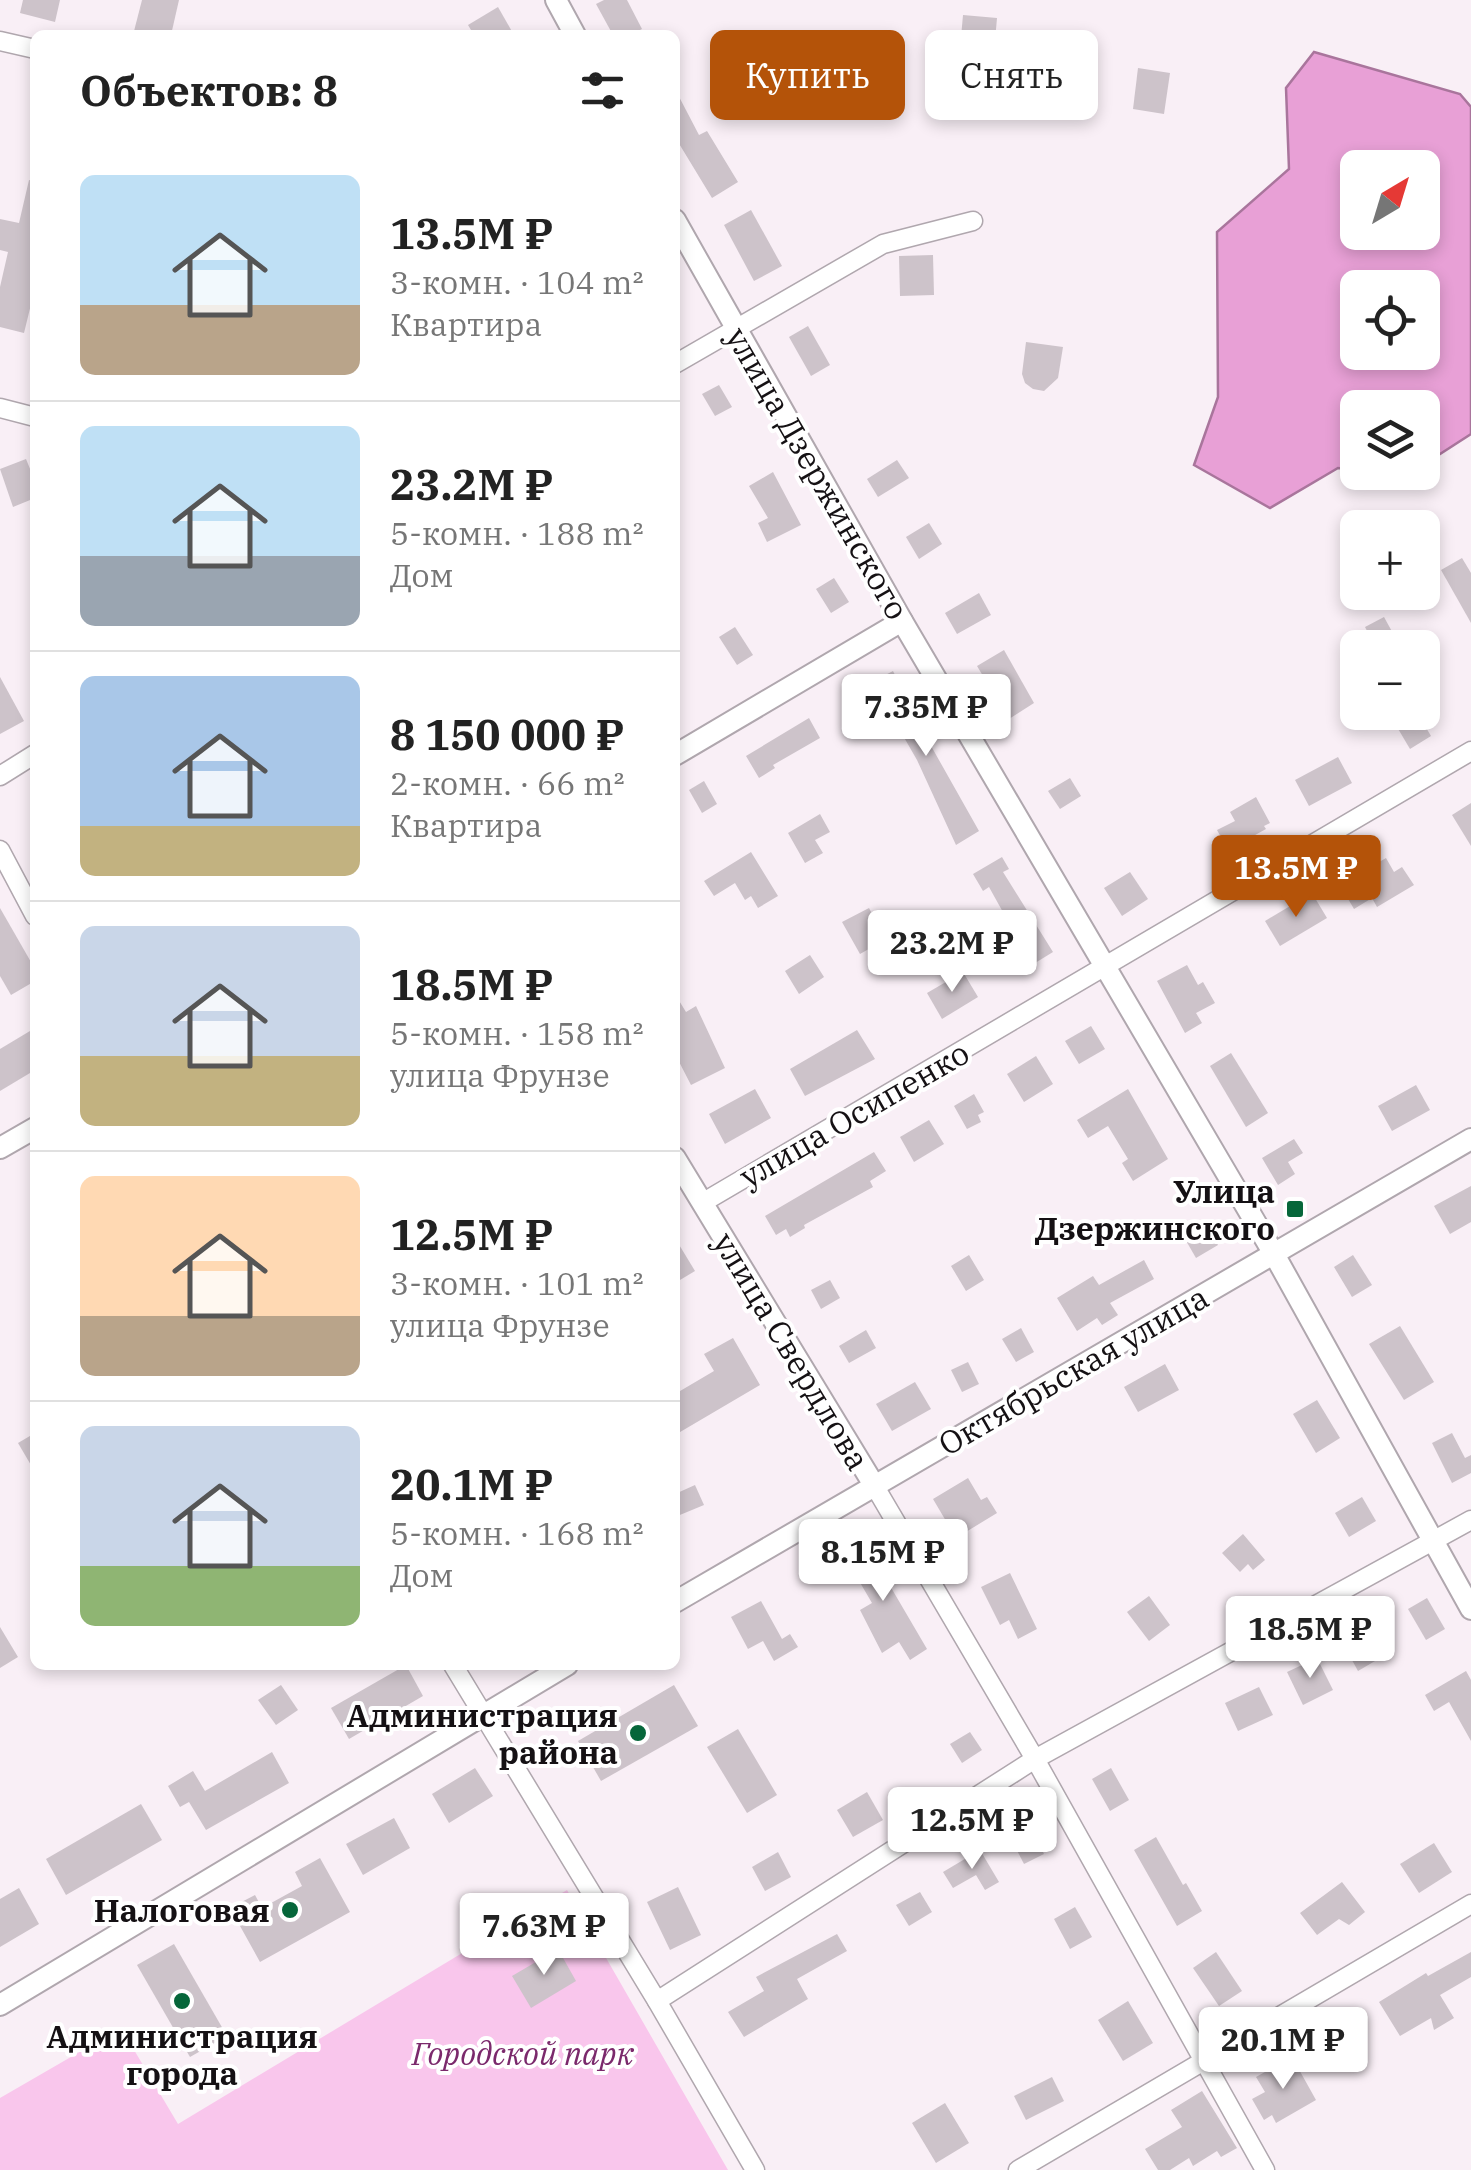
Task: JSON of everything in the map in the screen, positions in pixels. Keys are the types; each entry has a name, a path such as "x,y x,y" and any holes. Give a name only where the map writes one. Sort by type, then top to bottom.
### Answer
{"street":[{"path":"556,0 572,30"},
{"path":"0,41 30,49"},
{"path":"680,361 884,244 973,222"},
{"name":"улица Дзержинского","path":"680,229 902,620 1274,1254 1471,1609"},
{"path":"0,408 30,416"},
{"path":"680,752 902,620"},
{"name":"улица Осипенко","path":"702,1203 1471,751"},
{"path":"0,776 30,757"},
{"path":"0,850 30,907"},
{"path":"0,1148 30,1131"},
{"name":"Октябрьская улица","path":"680,1599 1471,1139"},
{"name":"улица Свердлова","path":"680,1166 1035,1760 1264,2170"},
{"path":"657,2001 1035,1760 1471,1520"},
{"path":"456,1670 755,2170"},
{"path":"0,2005 558,1670"},
{"path":"1018,2170 1471,1904"}],"green space":[{"name":"Городской парк","path":"567,1890 728,2170 0,2170 0,2098 121,2028 178,2124"}],"shaded area":[{"path":"1314,52 1460,94 1471,107 1471,434 1440,454 1440,390 1340,390 1340,468 1270,508 1194,465 1218,397 1217,232 1289,169 1286,88"}],"building":[{"path":"23,0 60,0 55,22 20,13"},
{"path":"142,0 179,0 172,30 134,30"},
{"path":"627,0 642,29 610,30 596,4"},
{"path":"498,7 511,30 471,30 468,25"},
{"path":"963,15 997,18 996,30 962,30"},
{"path":"1138,68 1170,73 1164,114 1133,109"},
{"path":"680,99 699,135 707,131 738,182 712,198 680,145"},
{"path":"30,180 30,308 24,333 0,327 0,287 8,252 0,250 0,219 19,223"},
{"path":"751,210 782,266 754,281 724,225"},
{"path":"933,255 934,295 900,296 899,256"},
{"path":"808,326 830,365 811,376 789,337"},
{"path":"1026,342 1063,347 1058,378 1044,391 1025,383 1022,374"},
{"path":"719,385 732,407 715,416 702,394"},
{"path":"26,459 30,469 30,500 13,507 0,469"},
{"path":"897,460 909,478 878,497 867,479"},
{"path":"773,472 801,525 767,542 758,523 768,518 749,486"},
{"path":"929,523 942,544 919,559 906,537"},
{"path":"1462,558 1471,573 1471,623 1441,570"},
{"path":"834,578 849,602 831,613 816,589"},
{"path":"979,593 991,615 957,634 945,613"},
{"path":"1384,617 1391,630 1367,630 1365,627"},
{"path":"735,627 753,655 737,665 719,637"},
{"path":"1004,650 1034,703 1009,719 977,666"},
{"path":"893,671 904,698 979,831 956,845 917,760 898,727 892,731 882,714 889,710 874,681"},
{"path":"0,677 24,721 0,734"},
{"path":"809,718 820,738 773,765 775,768 759,778 746,756"},
{"path":"1399,730 1427,730 1431,736 1410,749"},
{"path":"1338,757 1352,783 1309,806 1295,780"},
{"path":"1070,778 1081,796 1060,809 1048,791"},
{"path":"704,781 717,804 702,813 689,790"},
{"path":"1256,797 1270,823 1228,850 1217,830 1235,821 1230,812"},
{"path":"1471,803 1471,846 1452,815"},
{"path":"820,814 830,832 815,840 823,853 805,863 788,833"},
{"path":"751,852 778,896 758,908 751,896 745,900 735,883 714,896 704,881"},
{"path":"1002,857 1009,869 1003,872 1053,952 1027,968 999,917 1004,914 989,887 983,891 973,874"},
{"path":"1386,858 1394,872 1402,867 1414,885 1377,907 1372,898 1354,909 1340,885"},
{"path":"1130,872 1148,899 1122,916 1104,888"},
{"path":"1312,893 1327,918 1280,946 1265,921"},
{"path":"0,908 30,960 30,984 11,995 0,976"},
{"path":"869,908 881,942 860,954 842,922"},
{"path":"810,955 824,977 799,994 785,971"},
{"path":"1187,965 1198,985 1203,982 1215,1003 1196,1013 1202,1023 1185,1033 1157,981"},
{"path":"963,972 978,997 942,1019 927,993"},
{"path":"680,1002 686,1012 696,1006 725,1068 691,1085 680,1064"},
{"path":"1091,1026 1105,1049 1079,1064 1065,1041"},
{"path":"857,1030 875,1059 805,1096 790,1069"},
{"path":"30,1031 30,1073 0,1091 0,1049"},
{"path":"1231,1053 1268,1113 1246,1127 1210,1066"},
{"path":"1036,1056 1053,1084 1024,1102 1007,1074"},
{"path":"1416,1085 1430,1110 1392,1131 1378,1106"},
{"path":"755,1089 771,1118 725,1144 709,1114"},
{"path":"1128,1089 1168,1159 1133,1181 1122,1163 1128,1159 1108,1126 1088,1138 1077,1120"},
{"path":"974,1094 984,1112 978,1115 981,1122 967,1129 954,1106"},
{"path":"929,1120 944,1144 914,1162 900,1137"},
{"path":"1294,1139 1303,1153 1288,1162 1295,1174 1278,1185 1262,1158"},
{"path":"874,1152 886,1171 870,1181 873,1187 804,1225 790,1237 786,1229 776,1235 765,1216"},
{"path":"1471,1186 1471,1222 1450,1234 1434,1206"},
{"path":"1207,1226 1218,1245 1196,1258 1185,1239"},
{"path":"680,1246 695,1271 680,1280"},
{"path":"969,1255 984,1280 966,1291 951,1266"},
{"path":"1353,1255 1372,1285 1352,1297 1334,1267"},
{"path":"1144,1260 1154,1279 1110,1303 1118,1315 1102,1325 1097,1318 1077,1331 1057,1298 1093,1276 1099,1285"},
{"path":"830,1280 840,1298 821,1309 811,1290"},
{"path":"1400,1326 1434,1382 1404,1400 1369,1344"},
{"path":"1021,1328 1034,1352 1016,1362 1002,1339"},
{"path":"866,1330 876,1348 849,1363 839,1346"},
{"path":"733,1338 760,1385 680,1432 680,1391 714,1371 704,1354"},
{"path":"968,1362 979,1384 962,1392 951,1370"},
{"path":"1165,1364 1179,1390 1138,1412 1124,1387"},
{"path":"915,1382 931,1409 892,1431 876,1404"},
{"path":"1317,1400 1340,1438 1316,1453 1293,1414"},
{"path":"1452,1433 1465,1458 1471,1455 1471,1473 1452,1483 1432,1443"},
{"path":"30,1436 30,1463 18,1443"},
{"path":"968,1478 981,1500 987,1497 997,1513 956,1538 933,1499"},
{"path":"695,1485 704,1505 680,1515 680,1492"},
{"path":"1362,1497 1376,1521 1349,1537 1335,1513"},
{"path":"1243,1534 1265,1560 1253,1570 1248,1564 1240,1572 1222,1553"},
{"path":"862,1538 927,1649 910,1660 899,1642 882,1653 860,1610 872,1603 841,1550"},
{"path":"1010,1573 1037,1629 1018,1639 1009,1620 1000,1625 981,1587"},
{"path":"1149,1596 1170,1625 1149,1641 1127,1612"},
{"path":"1427,1598 1445,1629 1426,1640 1408,1609"},
{"path":"761,1601 782,1639 790,1634 798,1647 774,1661 763,1641 748,1649 731,1617"},
{"path":"1370,1624 1387,1654 1358,1671 1341,1640"},
{"path":"0,1627 18,1657 0,1668"},
{"path":"1317,1658 1333,1690 1303,1705 1287,1672"},
{"path":"397,1670 409,1670 423,1696 349,1739 331,1708"},
{"path":"1466,1671 1471,1680 1471,1741 1449,1702 1434,1711 1425,1695"},
{"path":"281,1685 298,1710 276,1725 258,1700"},
{"name":"Администрация района","path":"674,1685 698,1726 601,1781 578,1741"},
{"path":"1259,1687 1273,1715 1238,1731 1225,1703"},
{"path":"738,1729 777,1795 747,1813 707,1747"},
{"path":"970,1732 982,1750 962,1763 950,1744"},
{"path":"272,1752 289,1783 206,1830 189,1802 180,1807 168,1786 193,1771 205,1791"},
{"path":"475,1768 493,1796 449,1823 432,1794"},
{"path":"1111,1768 1129,1800 1110,1811 1092,1779"},
{"path":"867,1792 883,1820 853,1837 837,1810"},
{"path":"141,1804 162,1840 66,1895 46,1859"},
{"path":"394,1818 410,1848 363,1875 346,1844"},
{"path":"1030,1825 1044,1854 1024,1864 1009,1835"},
{"path":"1156,1837 1202,1911 1177,1926 1134,1850"},
{"path":"1434,1843 1452,1872 1419,1893 1400,1864"},
{"path":"980,1850 999,1882 985,1890 976,1875 953,1888 943,1872"},
{"path":"778,1852 791,1877 765,1891 752,1867"},
{"name":"Налоговая","path":"320,1858 350,1912 260,1962 230,1908 255,1895 262,1908 302,1886 295,1872"},
{"path":"1342,1882 1365,1912 1349,1925 1339,1919 1317,1935 1300,1913"},
{"path":"678,1887 701,1935 670,1950 647,1902"},
{"path":"19,1888 39,1924 0,1947 0,1899"},
{"path":"920,1892 932,1912 909,1926 896,1905"},
{"path":"1075,1907 1092,1937 1070,1949 1054,1919"},
{"path":"837,1934 847,1951 797,1979 808,1999 744,2037 728,2012 764,1991 756,1977"},
{"name":"Администрация города","path":"174,1944 227,2036 190,2057 137,1965"},
{"path":"558,1949 576,1981 531,2008 512,1976"},
{"path":"1216,1952 1242,1991 1219,2006 1193,1968"},
{"path":"1471,1952 1471,1977 1440,1995 1454,2018 1434,2030 1431,2018 1400,2036 1379,2002 1426,1973 1428,1976"},
{"path":"1128,2001 1153,2043 1123,2061 1098,2020"},
{"path":"1292,2057 1316,2100 1276,2123 1272,2115 1264,2120 1252,2099 1265,2092 1256,2077"},
{"path":"1052,2077 1064,2101 1026,2120 1014,2096"},
{"path":"1202,2091 1237,2148 1221,2157 1217,2151 1193,2166 1189,2158 1170,2170 1158,2170 1145,2149 1182,2127 1171,2110"},
{"path":"945,2103 969,2143 936,2163 912,2123"}],"place":[{"name":"Улица Дзержинского","path":"1295,1209"},
{"name":"Администрация района","path":"638,1733"},
{"name":"Налоговая","path":"290,1910"},
{"name":"Администрация города","path":"182,2001"}]}
